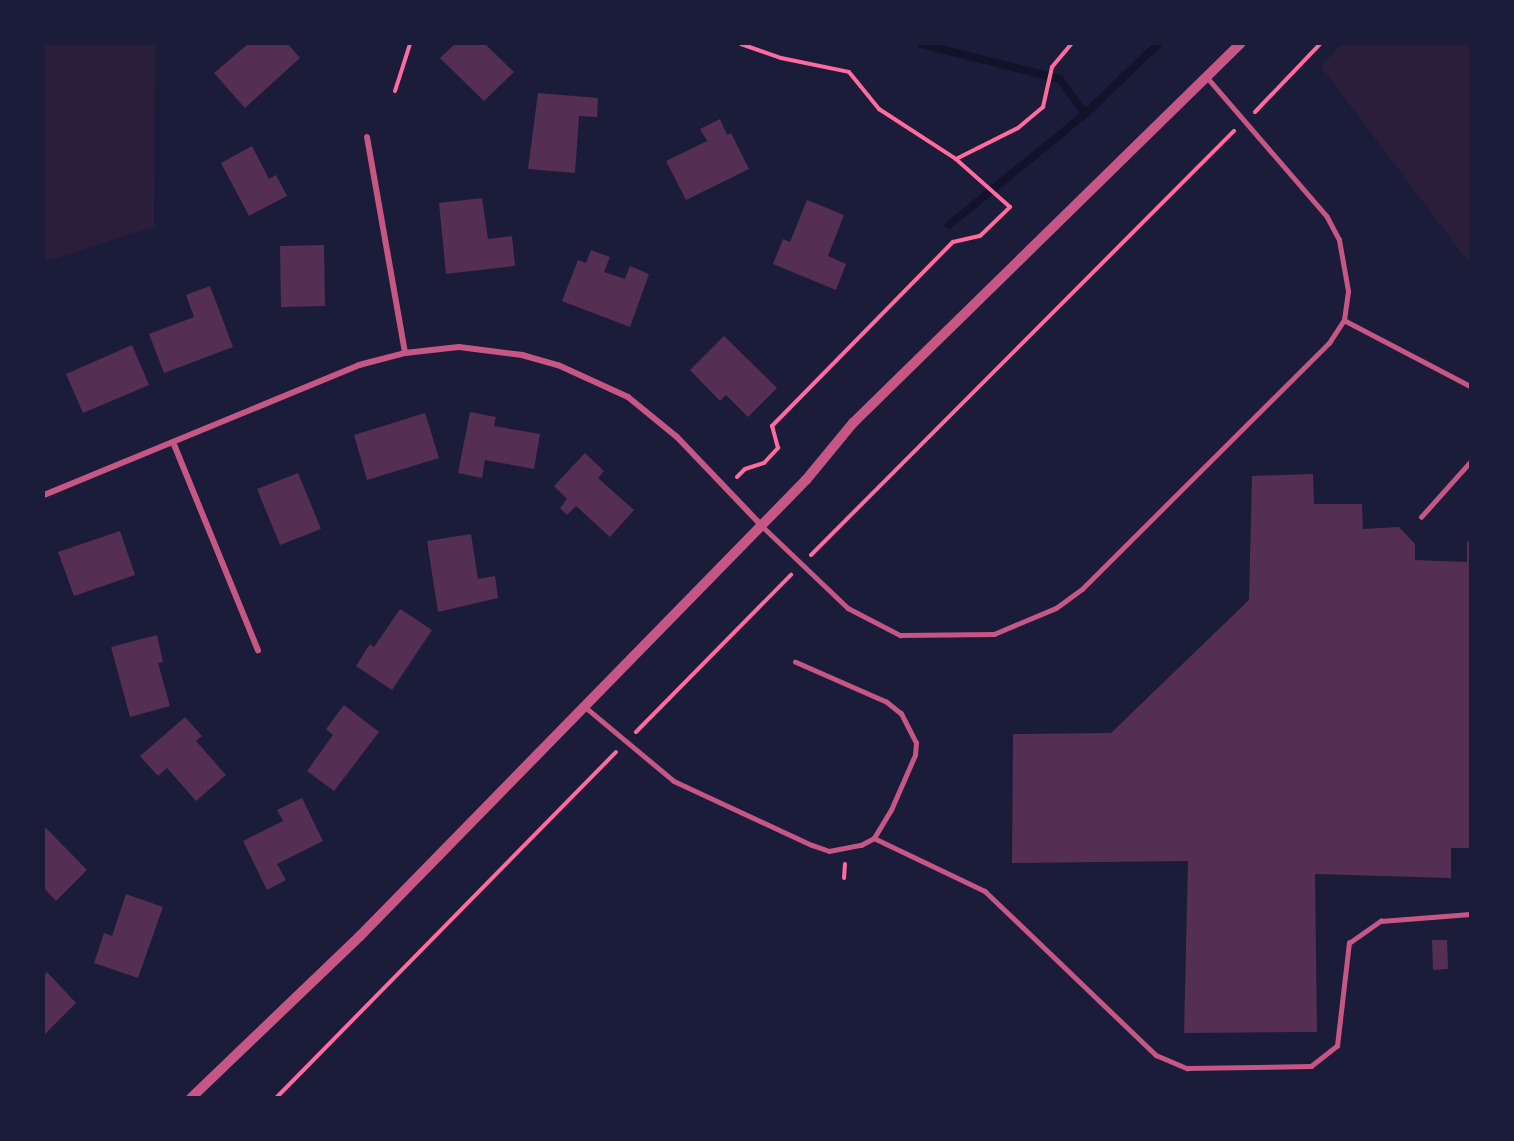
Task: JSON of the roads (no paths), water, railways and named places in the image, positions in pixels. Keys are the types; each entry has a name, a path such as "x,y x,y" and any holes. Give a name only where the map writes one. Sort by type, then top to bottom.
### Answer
{"street":[{"path":"191,1098 360,936 761,525 935,341 1240,44"},
{"path":"367,137 405,353"},
{"path":"44,495 358,365 405,353 459,347 522,355 598,381 640,405 677,436 761,525"},
{"path":"173,442 258,650"}],"lane":[{"path":"761,525 848,608 900,635 994,634 1030,621 1082,589 1329,343 1344,320 1348,291 1339,240 1306,191 1207,78"},
{"path":"1344,320 1470,386"},
{"path":"1421,517 1470,462"},
{"path":"584,706 674,781 829,851 861,845 874,838 891,810 915,755 916,743 901,714 886,702 795,662"},
{"path":"874,838 985,891 1156,1054 1187,1068 1311,1066 1337,1046 1349,943 1382,921 1470,914"}],"waterway":[{"path":"921,44 1060,79 1085,114 1158,44"},
{"path":"949,225 1085,114"}]}
